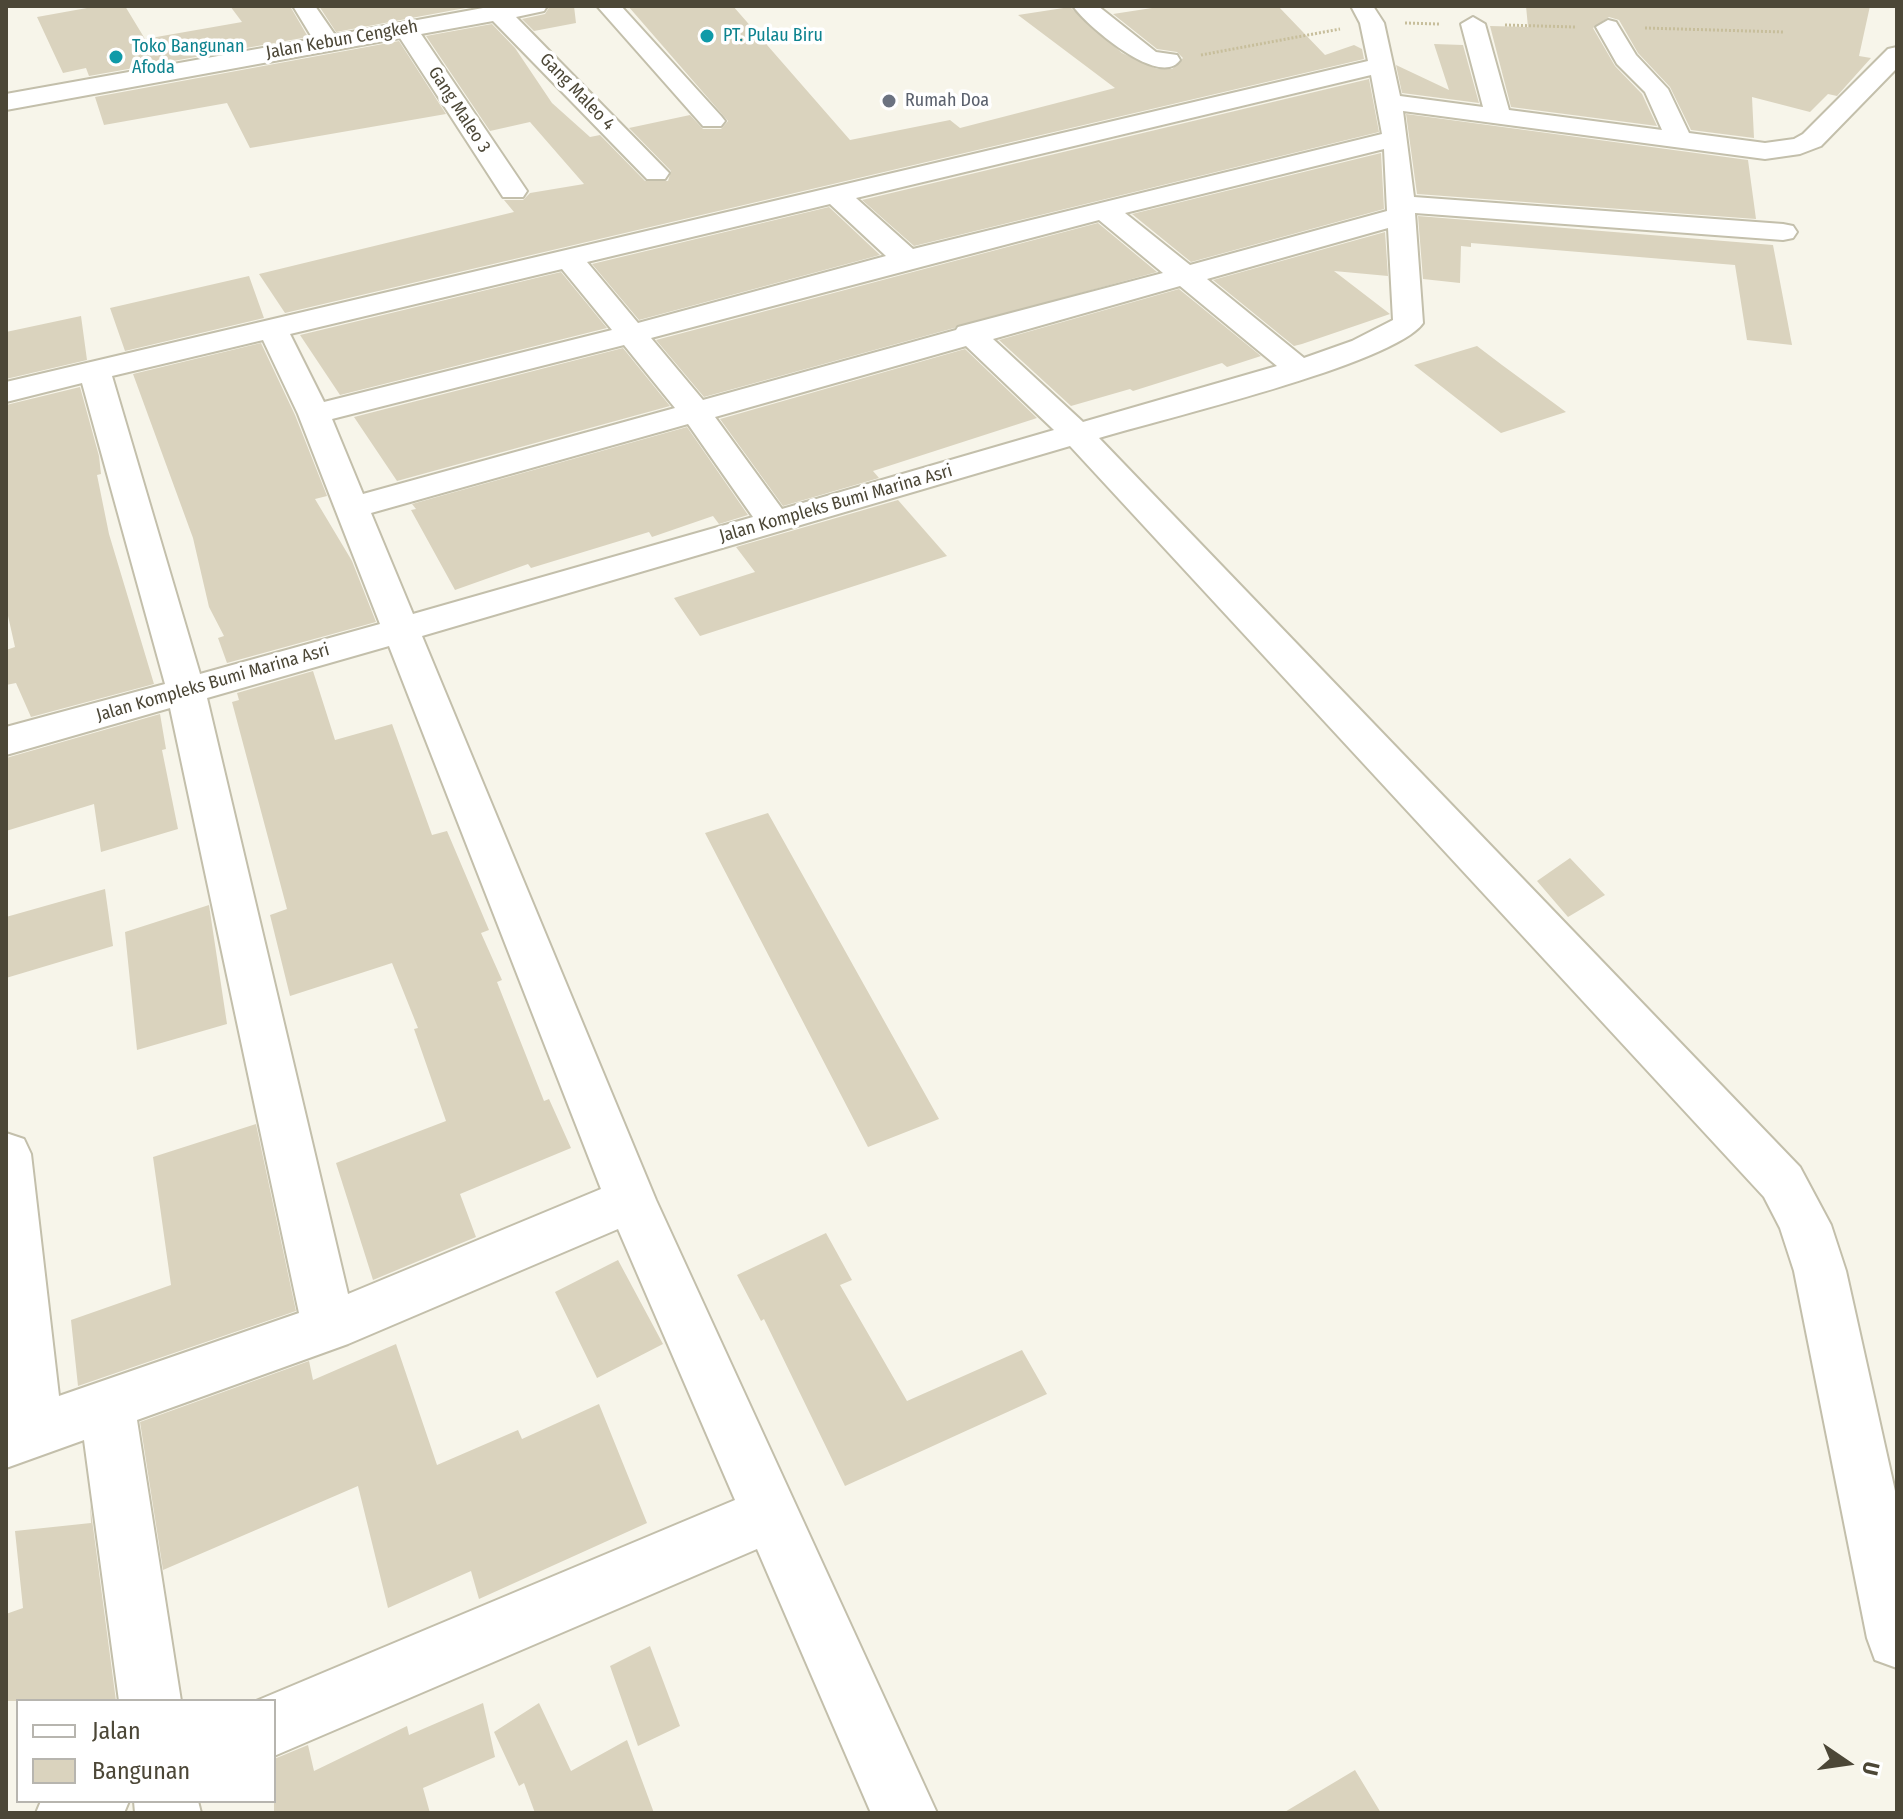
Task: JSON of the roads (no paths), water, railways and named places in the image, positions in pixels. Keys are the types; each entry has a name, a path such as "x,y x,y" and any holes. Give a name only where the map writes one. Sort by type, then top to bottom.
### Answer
{"street":[{"path":"304,6 327,42"},
{"name":"Jalan Kebun Cengkeh","path":"6,102 536,6"},
{"path":"608,6 712,121"},
{"path":"1084,6 1150,59 1168,60"},
{"name":"Jalan Kompleks Bumi Marina Asri","path":"6,741 400,631 1077,434 1299,369 1395,336 1408,323 1396,138 1372,23 1362,6"},
{"name":"Gang Maleo 4","path":"498,12 656,173"},
{"path":"1473,24 1498,117"},
{"path":"1608,27 1626,59 1656,89 1680,141"},
{"name":"Gang Maleo 3","path":"406,29 513,191"},
{"path":"1389,102 1765,151 1800,146 1812,140 1897,54"},
{"path":"6,392 1381,65"},
{"path":"314,414 633,334 907,259 1396,138"},
{"path":"837,196 907,259"},
{"path":"1104,210 1299,369"},
{"path":"351,508 1182,276 1400,210 1783,232"},
{"path":"569,259 695,411 774,522"},
{"path":"273,330 314,414 631,1200 904,1813"},
{"path":"969,333 1077,434 1782,1182 1805,1225 1820,1271 1897,1638"},
{"path":"94,370 186,691 329,1327"},
{"path":"6,1154 20,1436 329,1327 631,1200"},
{"path":"107,1404 150,1699"},
{"path":"276,1724 770,1514"},
{"path":"69,1813 92,1803"}],"place":[{"name":"PT. Pulau Biru","path":"707,36"},
{"name":"Toko Bangunan Afoda","path":"116,57"},
{"name":"Rumah Doa","path":"889,101"}]}
